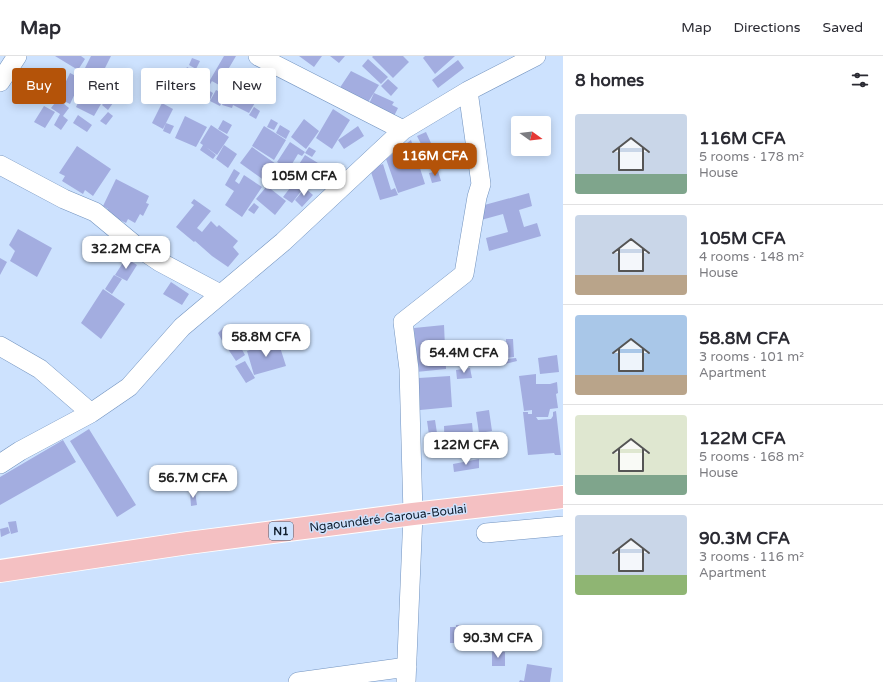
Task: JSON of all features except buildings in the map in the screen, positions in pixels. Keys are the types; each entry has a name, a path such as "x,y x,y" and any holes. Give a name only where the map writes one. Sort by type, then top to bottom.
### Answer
{"highway":[{"name":"Ngaoundéré-Garoua-Boulai","path":"0,570 188,543 413,514 563,498"}],"street":[{"path":"0,82 17,56"},
{"path":"258,56 403,130"},
{"path":"0,464 20,451 91,413 129,387 182,327 283,242 403,130 468,91 536,56"},
{"path":"298,682 407,674 413,514 409,369 403,322 464,274 477,197 481,184 468,91"},
{"path":"0,166 64,199 95,212 136,246 160,262 220,294"},
{"path":"0,346 40,369 91,413"},
{"path":"486,533 563,526"}]}
